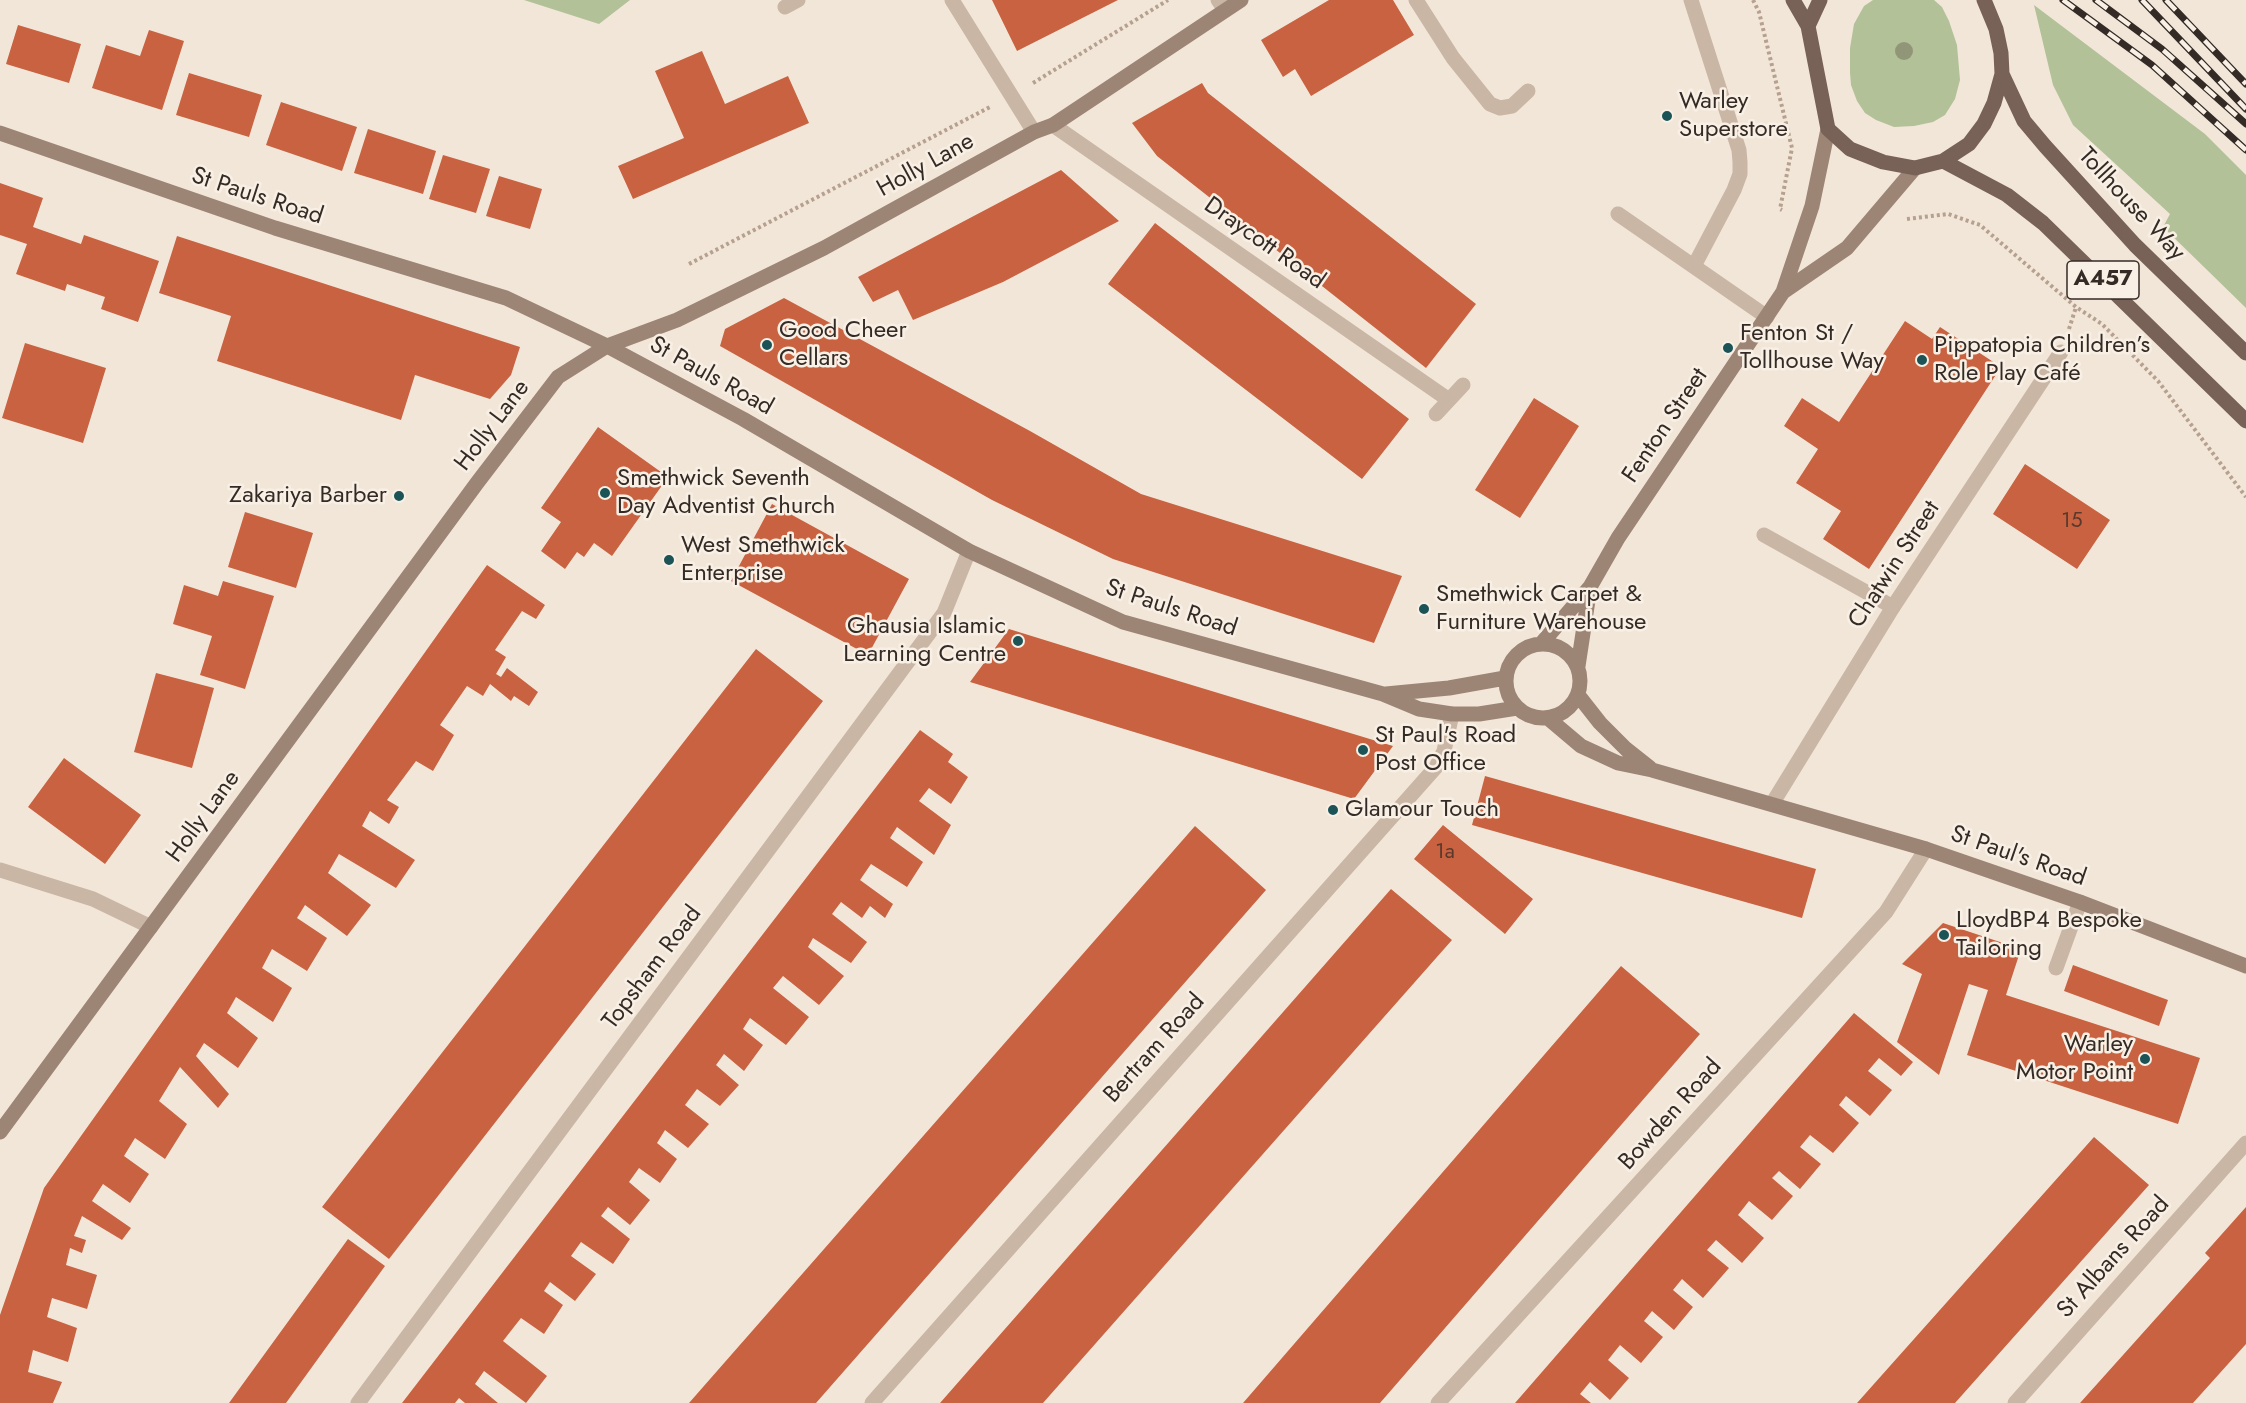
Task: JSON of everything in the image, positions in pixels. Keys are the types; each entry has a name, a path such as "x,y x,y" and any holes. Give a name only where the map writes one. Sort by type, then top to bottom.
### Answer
{"main road":[{"name":"Holly Lane","path":"0,1132 477,483 558,377 607,346 677,320 824,248 1034,132 1053,125 1222,5 1241,0"},
{"path":"1793,0 1808,26 1828,129 1850,149 1882,162 1915,168 1943,161 1968,144 1984,124 1994,103 2002,74 2001,53 1996,29 1984,0"},
{"path":"1808,26 1820,0"},
{"name":"Tollhouse Way","path":"2002,74 2024,122 2135,245 2246,353"},
{"name":"Fenton Street","path":"1541,644 1590,587 1618,538 1783,292 1812,206 1828,129"},
{"name":"St Pauls Road","path":"0,133 275,228 506,298 607,346 743,419 969,551 1123,622 1383,694 1419,709 1452,714 1479,714 1517,708"},
{"name":"A457","path":"1943,161 2007,195 2043,223 2246,421"},
{"name":"Fenton Street","path":"1783,292 1847,248 1915,168"},
{"name":"Fenton Street","path":"1578,666 1590,587"},
{"path":"1541,644 1556,646 1569,654 1578,666 1581,681 1578,695 1567,711 1549,719 1532,718 1517,708 1508,695 1505,678 1511,661 1524,649 1541,644"},
{"name":"St Pauls Road","path":"1383,694 1449,688 1505,678"},
{"path":"1578,695 1600,723 1652,770"},
{"path":"1549,719 1581,746 1618,763 1652,770 1772,804"},
{"name":"St Paul's Road","path":"1772,804 1926,849 2080,902 2246,966"}],"street":[{"path":"952,0 1034,132"},
{"path":"1416,0 1453,58 1490,104 1500,108 1512,106 1528,91"},
{"path":"1691,0 1739,150 1740,162 1740,174 1734,190 1694,266"},
{"name":"Draycott Road","path":"1053,125 1449,400"},
{"path":"1618,214 1767,317"},
{"name":"Chatwin Street","path":"1772,804 1893,607 2061,352"},
{"path":"1436,414 1463,385"},
{"path":"1764,535 1893,607"},
{"name":"Topsham Road","path":"358,1403 944,612 969,551"},
{"name":"Bertram Road","path":"872,1403 1436,767 1444,751 1452,714"},
{"name":"Bowden Road","path":"1438,1403 1887,912 1926,849"},
{"path":"0,870 93,899 151,927"},
{"path":"2056,968 2080,902"},
{"name":"St Albans Road","path":"2015,1403 2246,1143"}],"path":[{"path":"689,264 1012,95 1168,0"},
{"path":"1753,0 1759,12 1792,148 1780,209"},
{"path":"1899,223 1908,219 1948,214 1980,225 2076,307 2102,324 2158,381 2246,497"}],"green space":[{"path":"524,0 630,0 599,24"},
{"path":"1873,0 1934,0 1942,7 1949,21 1957,45 1960,80 1955,99 1945,115 1933,122 1894,127 1865,113 1857,101 1851,85 1850,48 1854,24 1864,6"},
{"path":"2034,5 2205,134 2246,175 2246,308 2163,227 2170,214 2073,125 2053,85"}],"building":[{"path":"992,0 1118,0 1017,51"},
{"path":"1329,0 1393,0 1414,35 1311,96 1295,69 1283,77 1261,40"},
{"path":"18,25 81,44 69,83 6,64"},
{"path":"149,30 184,41 162,110 92,88 106,45 140,56"},
{"path":"702,51 725,104 788,76 809,123 633,199 618,166 684,138 655,71"},
{"path":"189,73 262,95 249,137 176,115"},
{"path":"1202,83 1208,93 1476,304 1426,368 1157,156 1132,123"},
{"path":"281,102 357,127 342,171 266,145"},
{"path":"368,129 436,151 423,194 354,173"},
{"path":"443,155 490,169 476,213 429,199"},
{"path":"1061,170 1119,221 1003,282 913,320 898,290 873,302 858,277"},
{"path":"499,176 542,189 530,229 486,216"},
{"path":"0,183 43,198 33,227 81,244 84,235 159,261 138,322 101,309 105,297 67,284 65,291 16,274 27,244 0,235"},
{"path":"1155,223 1409,419 1362,479 1108,284"},
{"path":"177,236 520,347 511,375 490,399 415,375 401,420 217,361 231,316 159,293"},
{"path":"784,298 1030,431 1141,494 1402,576 1374,643 1113,559 992,500 720,346 725,329"},
{"path":"1905,321 1932,339 1940,327 2001,367 1869,569 1823,539 1841,511 1796,483 1818,449 1784,426 1802,398 1839,422"},
{"path":"25,343 106,368 83,443 2,418"},
{"path":"1534,398 1579,426 1520,518 1475,490"},
{"name":"Smethwick Seventh Day Adventist Church","path":"598,427 668,477 612,556 594,543 584,557 577,552 565,569 541,551 561,522 541,508"},
{"path":"2025,464 2110,520 2077,569 1993,514"},
{"path":"772,504 909,579 868,655 731,581"},
{"path":"245,512 313,533 296,588 228,567"},
{"path":"487,565 545,605 536,619 522,611 495,650 506,657 496,674 501,677 507,668 538,692 529,706 514,696 511,701 490,684 483,696 467,686 440,725 454,735 433,771 416,761 387,800 399,807 389,824 370,811 362,826 415,860 396,888 339,854 328,873 371,905 347,936 305,905 297,918 327,938 307,971 272,949 262,968 292,988 273,1022 236,997 227,1013 258,1038 238,1068 204,1043 196,1056 229,1094 218,1108 180,1067 159,1101 187,1124 165,1159 135,1138 124,1156 149,1174 130,1203 103,1184 92,1201 131,1228 122,1240 82,1216 74,1236 86,1240 82,1253 70,1248 66,1265 97,1275 87,1309 52,1298 47,1317 77,1328 68,1362 33,1350 28,1372 62,1382 53,1403 0,1403 0,1315 44,1188"},
{"path":"223,581 274,596 245,689 200,675 212,636 173,624 184,585 218,596"},
{"path":"1009,629 1393,746 1354,799 970,682"},
{"path":"756,649 823,701 389,1259 322,1207"},
{"path":"156,673 214,688 192,768 134,752"},
{"path":"920,730 953,754 948,762 968,777 951,804 929,788 919,801 951,825 934,855 897,827 890,838 923,862 907,887 871,864 860,880 893,904 885,918 870,906 862,918 841,902 832,914 867,942 851,963 813,938 808,947 844,976 819,1005 783,976 773,988 809,1017 786,1045 750,1018 743,1029 763,1045 744,1071 724,1054 716,1065 739,1085 720,1106 697,1089 685,1105 709,1124 688,1148 665,1130 657,1143 677,1159 660,1183 639,1168 629,1182 650,1200 630,1225 608,1207 601,1216 630,1239 613,1264 581,1242 571,1256 596,1274 575,1301 550,1282 544,1291 563,1305 544,1334 521,1318 503,1341 547,1376 526,1403 484,1371 475,1384 498,1403 465,1403 459,1398 455,1403 402,1403"},
{"path":"64,758 141,815 105,864 28,807"},
{"path":"1485,776 1816,869 1802,918 1472,825"},
{"path":"1443,825 1533,899 1505,934 1414,859"},
{"path":"1195,826 1266,890 816,1403 689,1403"},
{"path":"1391,889 1452,940 1043,1403 940,1403"},
{"path":"1943,923 2021,949 2006,995 2200,1058 2178,1124 1967,1055 1988,990 1969,984 1939,1075 1897,1042 1922,974 1902,964"},
{"path":"2073,965 2168,1000 2159,1026 2064,991"},
{"path":"1621,966 1700,1034 1380,1403 1243,1403"},
{"path":"1854,1013 1913,1062 1901,1076 1879,1058 1868,1071 1892,1090 1870,1116 1846,1096 1839,1105 1859,1123 1833,1153 1810,1135 1800,1147 1821,1164 1800,1189 1779,1171 1772,1178 1793,1196 1772,1220 1749,1201 1738,1215 1764,1238 1742,1263 1716,1240 1707,1250 1729,1268 1703,1298 1682,1279 1673,1290 1693,1307 1674,1330 1652,1311 1644,1321 1663,1337 1641,1363 1620,1345 1608,1360 1629,1378 1610,1400 1590,1382 1580,1394 1591,1403 1515,1403"},
{"path":"2094,1137 2149,1185 1955,1403 1857,1403"},
{"path":"2246,1207 2246,1344 2193,1403 2080,1403 2210,1258 2205,1253"},
{"path":"348,1239 385,1266 286,1403 229,1403"}],"railway":[{"path":"2063,0 2152,65 2246,150"},
{"path":"2096,0 2162,49 2246,124"},
{"path":"2142,0 2246,109"},
{"path":"2166,0 2246,84"}],"place":[{"name":"Warley Superstore","path":"1667,116"},
{"name":"Good Cheer Cellars","path":"767,345"},
{"name":"Fenton St / Tollhouse Way","path":"1728,348"},
{"name":"Pippatopia Children’s Role Play Café","path":"1922,360"},
{"name":"Smethwick Seventh Day Adventist Church","path":"605,493"},
{"name":"Zakariya Barber","path":"399,496"},
{"name":"West Smethwick Enterprise","path":"669,560"},
{"name":"Smethwick Carpet & Furniture Warehouse","path":"1424,609"},
{"name":"Ghausia Islamic Learning Centre","path":"1018,641"},
{"name":"St Paul's Road Post Office","path":"1363,750"},
{"name":"Glamour Touch","path":"1333,810"},
{"name":"LloydBP4 Bespoke Tailoring","path":"1944,935"},
{"name":"Warley Motor Point","path":"2145,1059"}]}
